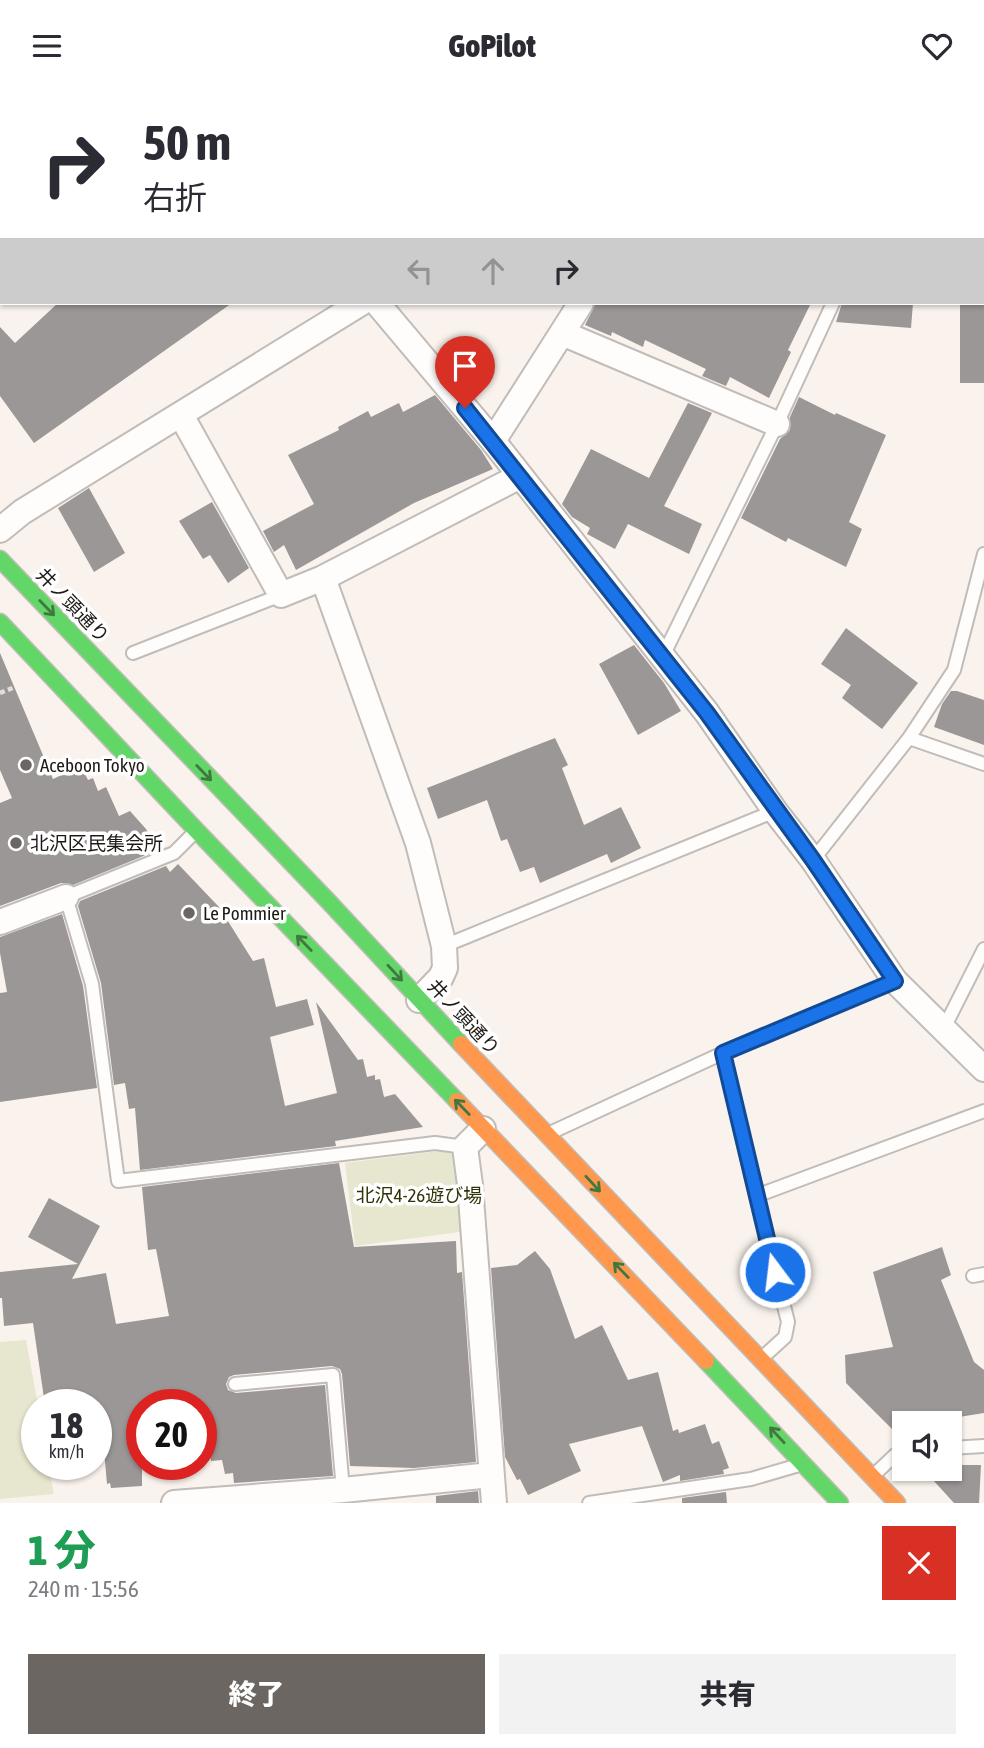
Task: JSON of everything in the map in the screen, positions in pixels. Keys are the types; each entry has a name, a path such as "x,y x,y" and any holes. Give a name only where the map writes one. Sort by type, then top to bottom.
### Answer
{"main road":[{"name":"井ノ頭通り","path":"0,559 329,902 546,1135 897,1503"},
{"path":"0,622 197,831 632,1282 802,1464 819,1490 840,1503"}],"street":[{"path":"0,530 22,512 358,305"},
{"path":"379,305 493,441 707,713 775,811 813,860 895,981 984,1069"},
{"path":"493,441 579,305"},
{"path":"562,333 777,424"},
{"path":"181,415 281,595 323,578 520,476"},
{"path":"323,578 418,843 444,946 446,968 441,978 419,1000"},
{"path":"0,922 66,897"},
{"path":"483,1129 465,1147 471,1185 494,1503"},
{"path":"174,1503 491,1475"}],"lane":[{"path":"662,658 832,305"},
{"path":"813,860 909,738 954,670 984,554"},
{"path":"133,653 281,595"},
{"path":"909,738 984,764"},
{"path":"444,946 775,811"},
{"path":"197,831 174,853 66,897 92,983 118,1181 435,1143 465,1147"},
{"path":"943,1030 984,950"},
{"path":"546,1135 723,1053 895,981"},
{"path":"723,1053 788,1322 785,1337 760,1360"},
{"path":"756,1196 984,1111"},
{"path":"235,1384 334,1375 344,1490"},
{"path":"962,1447 984,1445"},
{"path":"872,1476 892,1458"},
{"path":"589,1503 669,1497 751,1479 802,1464"}],"path":[{"path":"0,693 16,687"}],"green space":[{"name":"北沢4-26遊び場","path":"454,1149 467,1231 355,1246 345,1163"},
{"path":"26,1340 35,1389 21,1389 21,1480 51,1480 54,1494 0,1499 0,1342"}],"building":[{"path":"56,305 229,305 34,443 0,396 0,327 15,343"},
{"path":"595,305 810,305 769,398 730,377 726,386 702,376 706,369 645,340 643,347 612,332 611,336 585,325"},
{"path":"841,305 913,305 911,328 836,322"},
{"path":"960,305 984,305 984,383 960,383"},
{"path":"435,395 481,450 493,469 414,503 296,570 284,545 274,552 263,531 314,504 288,455 339,430 338,427 368,411 371,417 399,403 403,412"},
{"path":"799,397 886,435 849,522 862,529 846,567 788,538 786,542 741,518 780,439 790,430 790,417"},
{"path":"688,403 712,413 664,506 702,524 689,554 628,524 615,549 587,534 590,528 572,517 562,504 591,449 649,478"},
{"path":"89,488 125,553 94,572 58,508"},
{"path":"212,502 249,568 228,583 210,555 203,559 179,521"},
{"path":"846,628 918,683 882,729 842,698 851,685 821,664"},
{"path":"634,645 664,683 681,711 638,735 599,664"},
{"path":"0,653 53,779 81,766 88,780 93,778 98,791 106,787 119,816 130,811 146,829 158,850 73,885 61,883 0,906 0,803 12,798 0,770"},
{"path":"951,691 984,700 984,745 934,727 942,704"},
{"path":"555,738 568,765 562,768 584,825 621,807 641,848 611,863 607,854 540,883 534,867 520,872 507,839 501,841 487,800 438,819 427,788"},
{"path":"178,864 219,907 253,961 264,958 276,1007 307,999 314,1025 270,1037 285,1106 337,1093 316,1002 358,1060 363,1059 367,1077 375,1075 375,1080 380,1079 384,1097 395,1094 423,1127 335,1141 336,1146 140,1170 135,1108 129,1109 125,1083 114,1085 101,983 78,906 80,901 166,866 170,872"},
{"path":"62,914 83,986 97,1088 0,1102 0,993 7,992 0,937"},
{"path":"339,1163 354,1247 456,1241 457,1273 462,1272 476,1462 414,1468 350,1466 342,1374 340,1369 332,1366 234,1375 229,1377 226,1384 228,1390 236,1393 325,1385 333,1476 234,1483 233,1473 225,1474 222,1460 217,1460 217,1389 126,1389 126,1480 142,1480 142,1486 111,1488 107,1480 112,1480 112,1389 43,1389 33,1323 4,1326 0,1272 78,1264 28,1237 49,1198 100,1226 72,1279 106,1273 116,1324 169,1316 156,1249 148,1250 142,1187"},
{"path":"942,1247 951,1275 941,1280 974,1362 984,1370 984,1413 962,1417 962,1411 892,1411 892,1429 846,1383 845,1355 893,1347 873,1272"},
{"path":"535,1251 550,1269 575,1339 602,1325 628,1380 658,1372 673,1431 678,1429 679,1433 705,1424 712,1444 719,1441 729,1468 723,1470 724,1474 680,1481 680,1475 663,1482 642,1426 569,1444 581,1471 528,1495 505,1457 491,1268 517,1265"},
{"path":"962,1465 981,1465 979,1503 954,1503 934,1481 962,1481"},
{"path":"478,1491 479,1503 436,1503 436,1496"},
{"path":"726,1492 727,1503 682,1503 682,1498"}],"traffic: fast":[{"path":"0,559 329,902 461,1044"},
{"path":"0,622 457,1101"},
{"path":"706,1361 840,1503"}],"traffic: slow":[{"path":"461,1044 897,1503"},
{"path":"457,1101 706,1361"}],"place":[{"name":"Aceboon Tokyo","path":"26,765"},
{"name":"北沢区民集会所","path":"16,843"},
{"name":"Le Pommier","path":"189,913"}],"route":[{"path":"465,408 707,713 775,811 813,860 895,981 723,1053 775,1272"}]}
